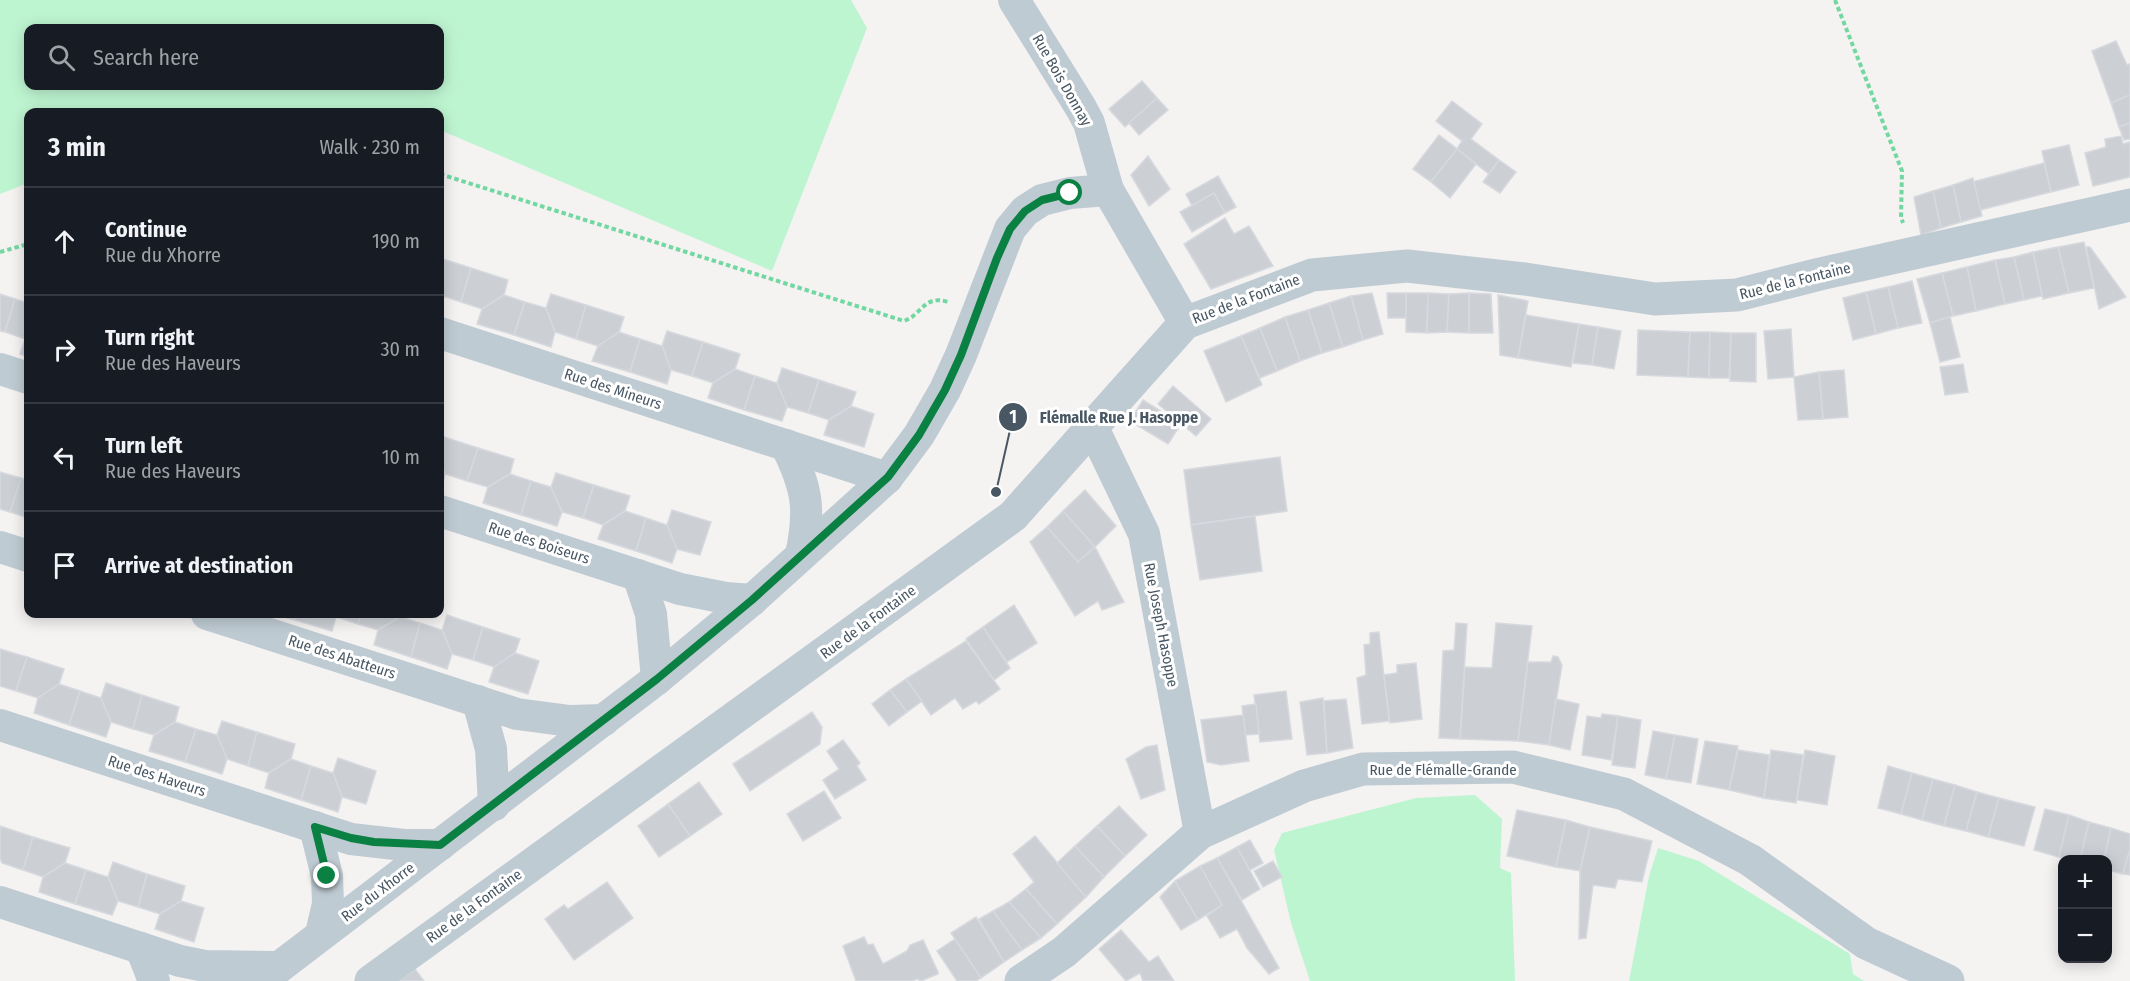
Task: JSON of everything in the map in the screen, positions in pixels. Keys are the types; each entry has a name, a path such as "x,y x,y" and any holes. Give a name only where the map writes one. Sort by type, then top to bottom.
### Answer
{"street":[{"name":"Rue Bois Donnay","path":"1014,0 1089,123 1108,190 1185,323"},
{"name":"Rue du Xhorre","path":"270,974 657,679 752,600 888,477 919,435 945,390 1010,229 1025,211 1042,200 1070,193 1108,190"},
{"name":"Rue de la Fontaine","path":"371,981 1013,516 1185,323 1312,275 1407,266 1526,279 1655,299 1737,296 1820,274 2130,206"},
{"name":"Rue des Mineurs","path":"444,334 888,477"},
{"path":"0,369 24,377"},
{"name":"Rue Joseph Hasoppe","path":"1092,426 1144,534 1200,833"},
{"path":"786,445 805,489 806,532 801,555"},
{"name":"Rue des Boiseurs","path":"444,512 703,594 752,600"},
{"path":"0,547 24,555"},
{"path":"638,575 651,614 657,679"},
{"name":"Rue des Abatteurs","path":"219,618 517,714 570,721 604,720"},
{"path":"478,701 491,749 494,805"},
{"name":"Rue des Haveurs","path":"0,725 351,838 374,842 440,845"},
{"name":"Rue de Flémalle-Grande","path":"1021,981 1064,952 1200,833 1304,786 1363,769 1513,767 1624,794 1750,860 1866,942 1948,981"},
{"path":"315,827 327,876 328,904 321,934"},
{"path":"0,902 180,961 270,974"},
{"path":"141,948 154,981"}],"path":[{"path":"1835,0 1902,171 1901,217 1911,254"},
{"path":"444,175 903,321 909,319 919,308 930,301 944,300 977,313"},
{"path":"0,252 24,245"}],"green space":[{"path":"0,0 851,0 867,28 772,271 444,132 444,108 24,108 24,185 0,194"},
{"path":"1475,795 1502,819 1500,868 1511,873 1515,981 1310,981 1291,923 1274,850 1282,833 1416,798"},
{"path":"1658,848 1699,861 1850,954 1853,974 1864,981 1629,981 1649,876"}],"building":[{"path":"2116,41 2127,65 2130,64 2130,95 2111,103 2092,51"},
{"path":"1142,81 1157,98 1125,127 1109,109"},
{"path":"2130,95 2130,123 2119,127 2111,103"},
{"path":"1157,98 1168,110 1139,135 1129,123"},
{"path":"1452,101 1482,124 1471,139 1499,160 1489,174 1457,149 1462,141 1436,121"},
{"path":"2130,123 2130,139 2124,140 2119,127"},
{"path":"1439,135 1457,149 1431,182 1413,169"},
{"path":"2121,136 2123,144 2130,142 2130,177 2093,186 2085,153 2106,147 2105,139"},
{"path":"2069,145 2079,185 2051,192 2042,151"},
{"path":"1457,149 1476,164 1450,198 1431,182"},
{"path":"1148,156 1170,189 1149,206 1131,175"},
{"path":"1499,160 1516,172 1500,193 1483,182"},
{"path":"2044,163 2051,192 1980,210 1972,182"},
{"path":"1218,176 1236,207 1225,213 1214,193 1192,206 1186,194"},
{"path":"1973,178 1982,216 1961,222 1953,185"},
{"path":"1953,185 1961,222 1941,228 1933,191"},
{"path":"1933,191 1941,228 1921,235 1914,197"},
{"path":"1214,193 1225,213 1192,232 1180,212"},
{"path":"1225,218 1234,234 1249,226 1273,266 1211,289 1184,244"},
{"path":"2084,242 2094,288 2069,293 2058,247"},
{"path":"2058,247 2069,293 2043,299 2033,252"},
{"path":"2086,247 2090,247 2126,297 2099,309"},
{"path":"2033,252 2042,296 2024,300 2014,257"},
{"path":"2014,257 2024,300 2005,304 1995,260"},
{"path":"444,259 471,268 461,302 444,296"},
{"path":"1995,260 2005,304 1976,311 1967,267"},
{"path":"1967,267 1976,311 1953,316 1942,273"},
{"path":"471,268 508,280 504,295 482,309 461,302"},
{"path":"1942,273 1953,316 1930,323 1917,279"},
{"path":"1912,281 1922,323 1898,328 1888,287"},
{"path":"1888,287 1898,328 1876,334 1866,292"},
{"path":"1866,292 1876,334 1853,340 1843,298"},
{"path":"1372,293 1383,334 1363,340 1351,296"},
{"path":"1387,293 1406,293 1406,318 1388,318"},
{"path":"1406,293 1428,293 1427,333 1406,332"},
{"path":"1428,293 1449,294 1447,332 1427,333"},
{"path":"1469,293 1491,294 1493,333 1469,333"},
{"path":"1469,293 1469,333 1447,332 1449,294"},
{"path":"0,294 15,299 5,332 0,331"},
{"path":"551,294 586,305 576,339 555,332 546,308"},
{"path":"504,295 525,302 514,335 477,324 482,309"},
{"path":"1498,295 1528,301 1518,358 1500,355"},
{"path":"1351,296 1363,340 1343,347 1329,303"},
{"path":"15,299 24,302 24,339 5,332"},
{"path":"525,302 546,308 555,332 551,347 514,335"},
{"path":"1329,303 1343,347 1322,353 1308,310"},
{"path":"586,305 624,317 619,332 598,346 576,339"},
{"path":"1308,310 1322,353 1300,361 1285,317"},
{"path":"1526,315 1579,324 1571,367 1518,358"},
{"path":"1285,317 1300,361 1277,371 1260,328"},
{"path":"1950,317 1960,357 1940,362 1930,323"},
{"path":"1579,324 1598,327 1592,365 1573,363"},
{"path":"1598,327 1621,331 1614,369 1592,365"},
{"path":"1260,328 1277,371 1260,378 1241,336"},
{"path":"1791,329 1794,377 1768,379 1764,331"},
{"path":"1638,330 1690,332 1688,377 1637,375"},
{"path":"667,331 703,342 692,376 671,370 662,346"},
{"path":"619,332 640,339 630,372 592,361 598,346"},
{"path":"1690,332 1710,332 1709,378 1688,377"},
{"path":"1710,332 1731,333 1729,378 1709,378"},
{"path":"1731,333 1756,333 1756,382 1730,381"},
{"path":"1241,336 1262,385 1226,402 1204,351"},
{"path":"640,339 662,346 671,370 667,384 630,372"},
{"path":"24,342 24,356 20,354"},
{"path":"703,342 740,354 735,369 713,383 692,376"},
{"path":"1963,364 1968,392 1945,395 1940,367"},
{"path":"782,368 819,380 808,413 787,407 777,383"},
{"path":"735,369 755,376 744,410 708,398 713,383"},
{"path":"1844,370 1848,417 1823,419 1819,372"},
{"path":"1819,372 1823,419 1798,420 1794,377"},
{"path":"755,376 777,383 787,407 782,421 744,410"},
{"path":"819,380 856,392 851,406 829,420 808,413"},
{"path":"1173,386 1211,419 1196,436 1158,404"},
{"path":"1143,400 1181,424 1168,444 1130,421"},
{"path":"851,406 874,414 864,447 824,435 829,420"},
{"path":"444,437 478,448 467,481 445,474"},
{"path":"478,448 514,459 510,474 488,487 467,481"},
{"path":"1280,457 1287,511 1191,525 1184,470"},
{"path":"0,472 21,478 10,512 0,509"},
{"path":"556,473 594,485 583,518 562,512 551,487"},
{"path":"510,474 531,481 521,515 483,503 488,487"},
{"path":"21,478 24,479 24,517 10,512"},
{"path":"531,481 551,487 562,512 557,526 521,515"},
{"path":"594,485 630,496 625,511 603,525 583,518"},
{"path":"1085,490 1116,526 1095,547 1063,511"},
{"path":"672,510 711,522 700,555 677,549 667,525"},
{"path":"625,511 646,518 636,551 598,539 603,525"},
{"path":"1063,511 1095,547 1078,562 1047,527"},
{"path":"1255,516 1262,571 1200,580 1191,525"},
{"path":"646,518 667,525 677,549 672,563 636,551"},
{"path":"1047,527 1078,562 1095,547 1124,602 1102,610 1098,601 1075,616 1030,542"},
{"path":"1014,605 1037,643 1007,662 983,627"},
{"path":"447,615 483,627 473,660 452,654 442,630"},
{"path":"296,618 336,618 332,631 295,620"},
{"path":"339,618 360,618 358,624"},
{"path":"360,618 398,618 378,630 358,624"},
{"path":"398,618 420,623 411,657 374,645 378,630"},
{"path":"420,623 442,630 452,654 447,669 411,657"},
{"path":"1456,623 1467,624 1460,739 1439,738 1443,651 1454,650"},
{"path":"1496,623 1532,626 1518,741 1460,739 1465,667 1492,668"},
{"path":"483,627 520,639 515,653 494,667 473,660"},
{"path":"983,627 1010,668 994,680 966,639"},
{"path":"1379,632 1389,721 1362,724 1357,678 1366,675 1364,645 1370,644 1370,633"},
{"path":"966,641 1000,689 979,704 976,701 963,709 955,698 931,715 906,679"},
{"path":"0,649 27,657 16,691 0,686"},
{"path":"515,653 539,661 528,694 489,682 494,667"},
{"path":"1553,656 1558,657 1562,665 1549,745 1518,741 1528,662 1551,662"},
{"path":"27,657 64,669 59,684 38,698 16,691"},
{"path":"1416,663 1422,719 1390,723 1384,675 1397,673 1397,665"},
{"path":"906,679 922,701 907,712 890,690"},
{"path":"106,683 142,695 133,729 111,722 101,698"},
{"path":"59,684 80,691 69,725 34,713 38,698"},
{"path":"890,690 907,712 889,726 872,704"},
{"path":"80,691 101,698 111,722 106,737 69,725"},
{"path":"1286,691 1292,739 1260,742 1254,695"},
{"path":"142,695 179,707 175,722 154,735 133,729"},
{"path":"1323,698 1327,753 1307,755 1300,702"},
{"path":"1346,699 1353,748 1327,753 1324,701"},
{"path":"1556,699 1579,704 1570,750 1549,745"},
{"path":"1256,704 1259,734 1245,735 1242,706"},
{"path":"812,712 822,727 820,744 750,791 733,764"},
{"path":"1602,714 1618,716 1611,760 1582,755 1587,716 1601,718"},
{"path":"1243,715 1249,761 1221,765 1207,762 1201,720"},
{"path":"1618,716 1641,720 1635,768 1612,765"},
{"path":"222,721 257,732 248,766 227,759 217,735"},
{"path":"175,722 196,729 185,762 149,751 154,735"},
{"path":"196,729 217,735 227,759 222,774 185,762"},
{"path":"1653,731 1675,735 1666,779 1645,775"},
{"path":"257,732 295,744 291,759 269,773 248,766"},
{"path":"1675,735 1698,739 1691,783 1666,779"},
{"path":"843,740 860,763 857,766 866,780 835,799 823,780 839,769 827,751"},
{"path":"1705,741 1738,746 1729,790 1697,784"},
{"path":"1157,745 1165,790 1141,799 1126,759 1146,747"},
{"path":"1738,750 1769,755 1764,798 1729,790"},
{"path":"1771,750 1803,755 1796,803 1764,798"},
{"path":"1805,750 1835,756 1827,805 1797,800"},
{"path":"338,758 376,771 366,804 342,797 333,773"},
{"path":"291,759 311,766 301,800 265,788 269,773"},
{"path":"311,766 333,773 342,797 338,812 301,800"},
{"path":"1888,766 1912,773 1901,814 1878,808"},
{"path":"1912,773 1933,779 1922,820 1901,814"},
{"path":"1933,779 1955,785 1944,826 1922,820"},
{"path":"699,782 722,814 690,836 668,804"},
{"path":"1955,785 1977,792 1966,831 1944,826"},
{"path":"824,791 841,818 803,841 787,814"},
{"path":"1977,792 1999,798 1988,837 1966,831"},
{"path":"1999,798 2035,807 2024,846 1988,837"},
{"path":"668,804 690,836 659,857 638,826"},
{"path":"1119,806 1147,835 1125,856 1097,826"},
{"path":"2045,809 2069,815 2058,857 2034,850"},
{"path":"1517,810 1566,820 1556,867 1507,856"},
{"path":"2069,815 2089,822 2081,855 2059,855"},
{"path":"1566,820 1590,827 1580,871 1556,867"},
{"path":"2089,822 2111,828 2105,855 2081,855"},
{"path":"0,826 33,837 23,870 2,863"},
{"path":"1097,826 1125,856 1104,877 1075,846"},
{"path":"1590,827 1652,841 1642,882 1618,879 1615,888 1593,885 1586,938 1579,939 1580,871"},
{"path":"2111,828 2130,834 2130,849 2123,874 2112,871 2112,855 2105,855"},
{"path":"1035,836 1086,897 1057,924 1026,889 1034,882 1013,854"},
{"path":"33,837 70,848 65,863 43,877 23,870"},
{"path":"1250,840 1263,863 1250,870 1237,847"},
{"path":"1075,846 1104,877 1086,897 1057,863"},
{"path":"1237,847 1260,889 1242,900 1217,858"},
{"path":"2130,849 2130,875 2123,874"},
{"path":"1217,858 1279,968 1269,974 1247,948 1237,929 1220,938 1207,916 1222,905 1200,866"},
{"path":"1273,861 1282,877 1263,887 1254,871"},
{"path":"113,862 147,874 138,907 118,901 108,877"},
{"path":"65,863 86,870 75,904 39,892 43,877"},
{"path":"1200,866 1222,905 1198,920 1175,881"},
{"path":"86,870 108,877 118,901 112,915 75,904"},
{"path":"147,874 185,886 181,901 160,914 138,907"},
{"path":"1175,881 1198,920 1181,930 1160,897"},
{"path":"607,882 633,918 574,960 545,919 564,905 568,909"},
{"path":"1026,889 1057,924 1041,938 1009,902"},
{"path":"181,901 204,908 194,942 155,929 160,914"},
{"path":"1009,902 1041,938 1022,950 993,911"},
{"path":"993,911 1022,950 1004,962 979,919"},
{"path":"976,917 1004,962 981,978 951,933"},
{"path":"1121,930 1149,962 1158,956 1174,981 1143,981 1140,973 1126,981 1099,949"},
{"path":"864,937 868,945 873,944 883,964 907,951 910,945 923,940 938,974 921,981 917,979 912,981 856,981 843,946"},
{"path":"955,939 981,978 976,981 957,981 937,951"},
{"path":"415,969 424,981 398,981 412,972"}],"place":[{"name":"Flémalle Rue J. Hasoppe","path":"996,492"}],"route":[{"path":"327,876 315,827 374,842 440,845 657,679 752,600 888,477 919,435 945,390 1010,229 1025,211 1042,200 1070,193"}]}
